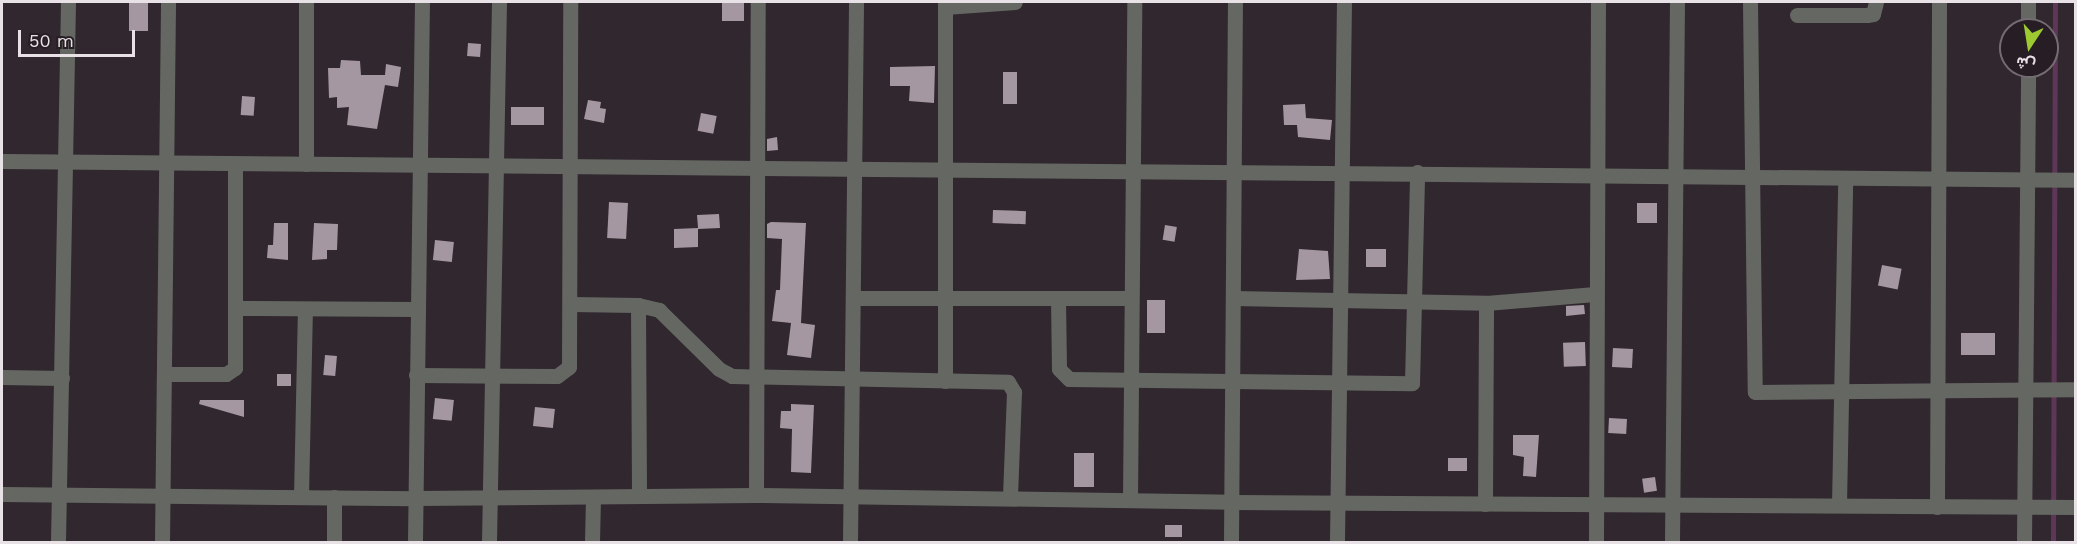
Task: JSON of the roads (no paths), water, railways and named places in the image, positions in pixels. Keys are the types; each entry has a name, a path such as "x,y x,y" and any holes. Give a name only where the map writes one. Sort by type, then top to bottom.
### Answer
{"street":[{"path":"58,543 68,2"},
{"path":"162,543 168,2"},
{"path":"306,2 306,164"},
{"path":"415,543 415,309 422,2"},
{"path":"489,543 499,2"},
{"path":"416,375 564,374 568,367 570,2"},
{"path":"756,495 758,2"},
{"path":"850,543 856,2"},
{"path":"945,381 945,4 1015,2"},
{"path":"1130,500 1134,2"},
{"path":"1231,543 1235,2"},
{"path":"1338,543 1344,2"},
{"path":"1596,543 1595,294 1598,2"},
{"path":"1672,543 1673,177 1677,2"},
{"path":"1750,2 1755,392 2076,389"},
{"path":"1797,15 1867,15 1873,14 1876,2"},
{"path":"1937,507 1939,2"},
{"path":"2028,2 2028,18"},
{"path":"2024,543 2028,389 2028,78"},
{"path":"2,161 1417,172 1673,177 2076,180"},
{"path":"165,374 232,371 236,308 235,164"},
{"path":"1058,298 1062,376 1069,379 1412,383 1416,301 1417,172"},
{"path":"1839,505 1845,178"},
{"path":"1233,298 1486,303 1595,294"},
{"path":"853,298 1130,298"},
{"path":"1485,504 1486,303"},
{"path":"570,304 638,305 658,310 674,321 719,369 732,376 755,379 1008,382 1013,386 1010,498"},
{"path":"638,305 639,496"},
{"path":"236,308 415,309"},
{"path":"301,497 304,310"},
{"path":"2,377 62,378"},
{"path":"2,494 415,498 756,495 1338,503 2076,507"},
{"path":"334,497 334,543"},
{"path":"592,543 593,497"}],"waterway":[{"path":"2053,542 2055,2"}]}
